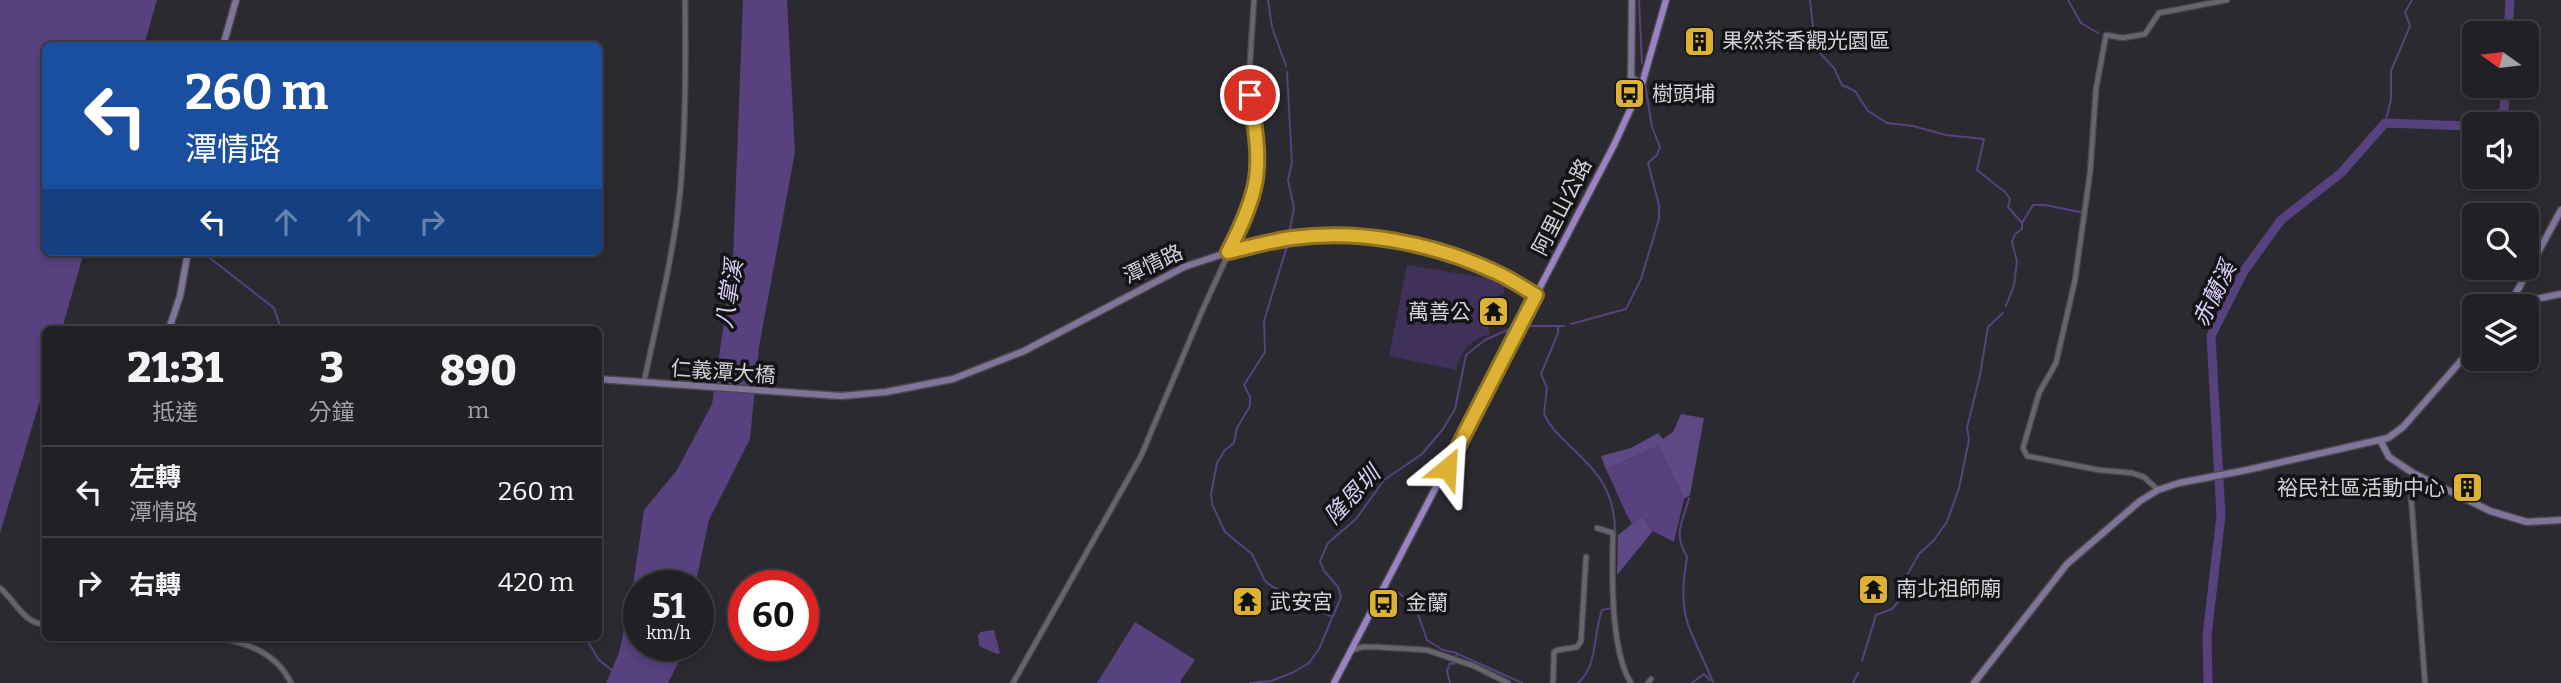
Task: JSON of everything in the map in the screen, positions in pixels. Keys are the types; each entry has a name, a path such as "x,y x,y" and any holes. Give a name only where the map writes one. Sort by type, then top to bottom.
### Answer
{"main road":[{"name":"阿里山公路","path":"1334,683 1614,145 1642,84 1666,0"}],"street":[{"path":"224,42 236,0"},
{"path":"602,379 648,383 680,191 686,64 685,0"},
{"path":"1013,683 1142,456 1242,223 1256,178 1256,136 1250,77 1254,0"},
{"path":"1632,0 1631,78 1642,84"},
{"path":"2158,490 2144,477 2132,473 2099,470 2027,456 2023,449 2039,393 2056,363 2075,280 2090,173 2096,89 2106,35 2123,38 2146,34 2159,13 2227,0"},
{"path":"2517,294 2561,210"},
{"name":"潭情路","path":"791,394 841,396 886,392 953,379 1024,351 1184,267 1228,252 1291,238 1337,235 1424,247 1471,261 1536,295"},
{"path":"170,326 180,296 187,256"},
{"path":"2539,298 2561,294"},
{"path":"1974,683 2067,564 2140,501 2158,490 2179,483 2380,440 2403,427 2462,360"},
{"name":"仁義潭大橋","path":"648,383 791,394"},
{"path":"2380,440 2389,457 2413,473 2509,519 2534,522 2561,520"},
{"path":"2413,473 2411,496 2425,683"},
{"path":"1597,528 1613,533 1613,603 1623,667 1631,683"},
{"path":"1553,683 1554,652 1577,647 1581,640 1586,557"},
{"path":"0,588 25,617 42,624"},
{"path":"231,641 258,648 274,661 291,683"},
{"path":"1353,650 1362,647 1427,650 1474,666 1508,683"}],"shaded area":[{"path":"1407,265 1504,281 1504,293 1486,309 1485,317 1490,334 1467,347 1456,370 1389,356"},
{"path":"1681,414 1704,418 1690,495 1684,499 1658,446 1606,470 1601,456 1631,448 1658,433 1663,439 1673,432"},
{"path":"1642,516 1653,531 1617,575 1618,535"}],"water":[{"path":"0,0 157,0 145,42 42,42 42,256 83,256 63,326 42,326 42,394 0,533"},
{"name":"八掌溪","path":"743,0 787,0 795,152 759,347 750,439 709,520 698,570 635,570 644,510 677,470 712,404 733,260"},
{"path":"1658,446 1684,499 1674,542 1653,531 1642,516 1632,524 1606,470"},
{"path":"1135,622 1195,660 1181,683 1097,683"},
{"path":"994,630 1000,653 997,654 979,646 980,632"},
{"path":"623,634 623,661 679,661 668,683 606,683 619,653"}],"waterway":[{"path":"1268,0 1272,27 1286,66"},
{"name":"隆恩圳","path":"1639,0 1642,63"},
{"path":"1810,0 1818,51 1834,68 1842,85 1855,91 1868,111 1887,123 1913,126 1946,135 1984,139 1977,170 2005,192 2010,199 2008,207 2022,223 2022,229 2015,234 2012,242 2017,261 2014,285 2006,306"},
{"path":"2068,0 2081,23 2098,33"},
{"path":"2385,123 2391,100 2391,71 2410,26 2405,12 2412,0"},
{"name":"赤蘭溪","path":"2509,21 2510,0"},
{"path":"1287,72 1292,163 1288,180 1294,208 1289,234"},
{"name":"隆恩圳","path":"1571,324 1626,309 1641,279 1659,219 1659,205 1648,163 1657,155 1660,147 1652,127 1645,84"},
{"name":"赤蘭溪","path":"2208,683 2207,636 2221,515 2211,336 2244,271 2281,220 2341,173 2385,123 2468,126 2504,112 2505,98"},
{"path":"2022,223 2033,205 2080,212"},
{"path":"1212,502 1217,463 1225,450 1234,443 1237,428 1250,406 1250,397 1244,385 1265,352 1264,321 1288,243"},
{"path":"207,256 274,308 280,326"},
{"path":"1862,661 1876,615 1892,609 1903,596 1906,577 1919,554 1947,522 1959,488 1969,440 1967,428 1988,327 2003,313"},
{"name":"隆恩圳","path":"1250,683 1271,681 1309,663 1319,649 1341,597 1338,587 1324,571 1320,561 1328,543 1356,519 1384,480 1422,454 1443,429 1455,409 1466,355 1485,340 1516,326"},
{"name":"隆恩圳","path":"1525,326 1564,326"},
{"path":"1558,326 1558,333 1541,374 1547,388 1544,414 1553,428 1590,466 1604,485 1612,506 1615,532"},
{"path":"1689,498 1680,534 1687,557 1684,604 1688,623 1713,682"},
{"path":"1212,504 1225,532 1252,554 1265,581 1330,616"},
{"path":"1397,592 1407,599 1418,614 1427,640 1443,650 1457,653 1454,664 1450,663 1447,671 1450,683"},
{"path":"1578,683 1592,659 1602,610 1613,608"},
{"path":"1618,632 1621,650"},
{"path":"587,641 599,660 613,671"},
{"path":"1458,654 1522,683"},
{"path":"1853,683 1858,673"},
{"path":"1692,683 1704,674 1710,680"}],"place":[{"name":"果然茶香觀光園區","path":"1699,41"},
{"name":"樹頭埔","path":"1629,94"},
{"name":"萬善公","path":"1494,312"},
{"name":"裕民社區活動中心","path":"2468,488"},
{"name":"南北祖師廟","path":"1873,589"},
{"name":"武安宮","path":"1247,602"},
{"name":"金蘭","path":"1383,603"}],"route":[{"path":"1250,95 1256,136 1256,178 1252,197 1228,252 1291,238 1337,235 1380,239 1424,247 1471,261 1536,295 1447,468"}]}
